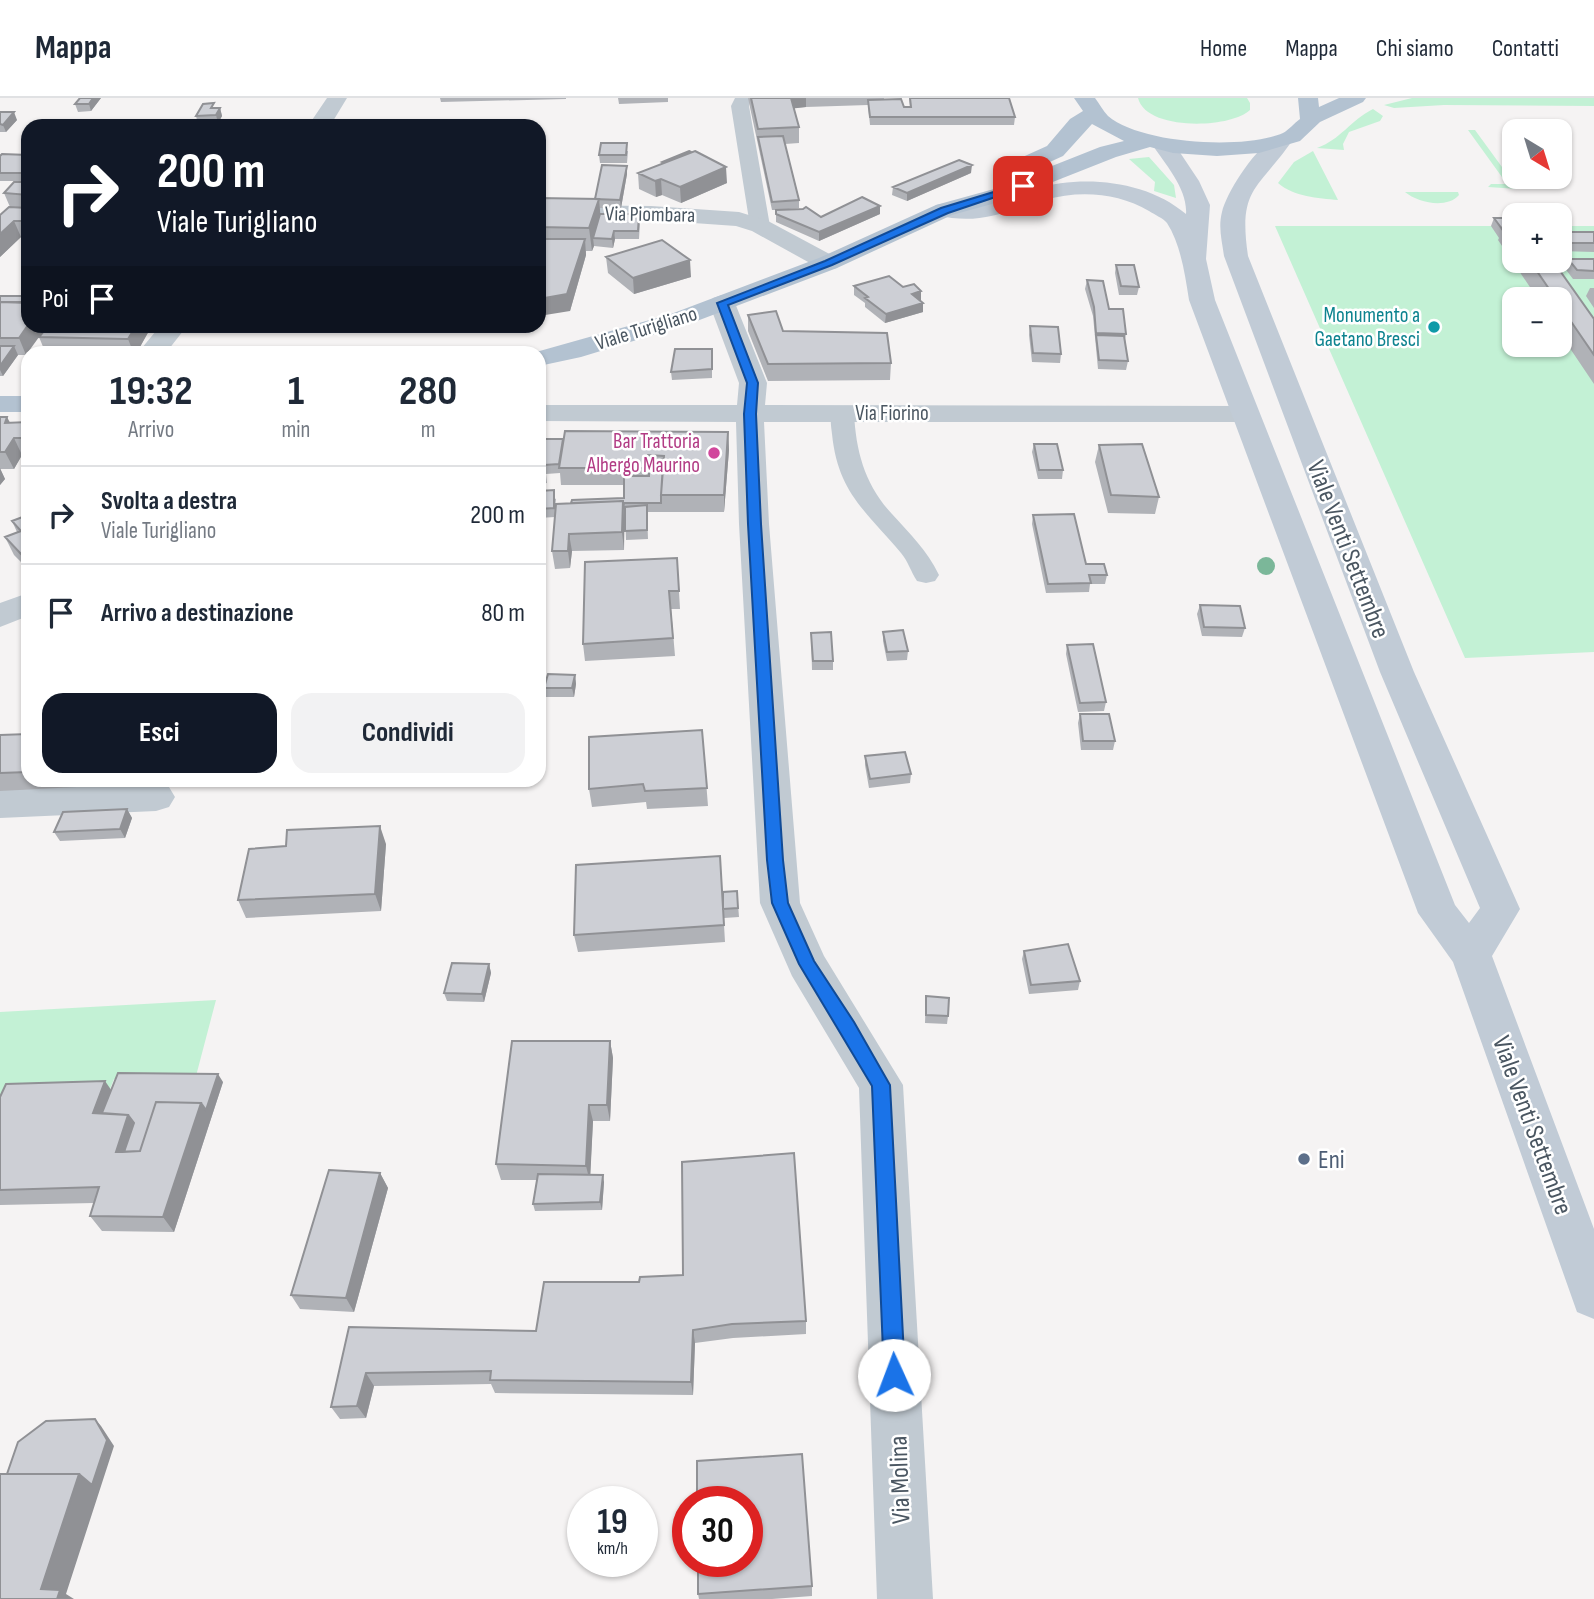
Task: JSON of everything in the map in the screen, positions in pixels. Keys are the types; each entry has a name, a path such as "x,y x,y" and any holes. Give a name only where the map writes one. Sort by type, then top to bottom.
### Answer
{"main road":[{"path":"1088,106 1116,129 1155,143 1217,150 1252,148 1281,141 1304,129 1311,107 1356,98"},
{"name":"Viale Turigliano","path":"944,211 979,185 1055,150 1078,124 1088,106"},
{"name":"Viale Venti Settembre","path":"1281,141 1252,173 1243,188 1232,222 1236,256 1397,672 1500,909 1471,955"},
{"name":"Viale Turigliano","path":"546,356 620,337 722,303 828,263 944,211 1002,194 1108,152 1155,143"},
{"name":"Viale Venti Settembre","path":"1155,143 1188,181 1198,205 1194,259 1202,300 1438,913 1471,955 1594,1295"},
{"path":"944,211 979,213 1043,192 1077,187 1111,190 1141,197 1175,217 1194,259"},
{"path":"0,404 21,404"}],"street":[{"path":"324,119 337,98"},
{"name":"Via Piombara","path":"546,212 713,215 739,219 760,226 828,263"},
{"name":"Via Molina","path":"722,303 751,398 775,860 780,903 807,964 848,1027 881,1085 905,1599"},
{"name":"Via Fiorino","path":"546,413 751,398 842,413 1245,414"},
{"path":"0,616 21,606"},
{"path":"0,804 156,797"}],"lane":[{"path":"743,98 740,106 760,226"},
{"path":"842,413 844,448 852,478 877,513 917,553 926,575"}],"green space":[{"path":"1138,98 1247,98 1250,110 1225,121 1190,124 1156,116 1144,109"},
{"path":"1412,98 1594,98 1594,106 1444,105 1394,108 1384,105"},
{"path":"1373,109 1383,116 1380,121 1349,132 1343,144 1344,150 1317,148 1332,140"},
{"path":"1468,130 1475,130 1502,167 1502,177"},
{"path":"1313,151 1338,200 1299,194 1278,183 1294,162"},
{"path":"1149,157 1174,185 1176,198 1154,191 1155,182 1129,159"},
{"path":"1491,184 1502,184 1502,188 1488,187"},
{"path":"1405,192 1458,192 1459,195 1447,202 1432,203"},
{"path":"1275,226 1502,226 1502,273 1572,273 1572,226 1594,226 1594,652 1465,658"},
{"path":"216,1000 196,1076 114,1079 110,1089 0,1118 0,1012"}],"building":[{"path":"80,98 93,98 89,104 75,104"},
{"path":"751,98 791,98 799,127 758,129"},
{"path":"910,98 1009,98 1015,117 870,117 868,100 901,99 904,107 911,107"},
{"path":"214,103 211,108 220,108 216,115 196,116 203,104"},
{"path":"0,112 14,112 3,125 0,124"},
{"path":"783,136 799,200 772,202 758,137"},
{"path":"601,143 627,143 626,155 599,155"},
{"path":"689,151 691,152 662,162"},
{"path":"695,151 726,167 680,187 661,179 655,181 638,173"},
{"path":"21,155 21,173 0,173 0,156"},
{"path":"959,160 972,165 907,193 893,187"},
{"path":"602,165 627,166 620,200 595,199"},
{"path":"14,182 21,182 21,194 4,193"},
{"path":"862,197 880,206 819,232 776,214 776,210 806,207 821,217"},
{"path":"546,198 599,199 589,228 546,227"},
{"path":"9,207 21,208 21,221 14,221 0,234 0,215"},
{"path":"600,214 639,214 638,231 614,231 612,239 593,238"},
{"path":"1494,218 1502,218 1502,229"},
{"path":"1572,232 1594,232 1594,243 1572,243"},
{"path":"546,239 585,239 567,294 546,298"},
{"path":"662,240 690,260 633,278 606,257"},
{"path":"1572,259 1594,259 1594,271 1577,270"},
{"path":"1116,265 1134,265 1139,287 1121,286"},
{"path":"1538,273 1561,273 1571,287 1548,287"},
{"path":"889,276 903,287 914,284 921,291 912,294 923,303 886,314 854,286"},
{"path":"1087,280 1103,281 1109,309 1123,309 1126,334 1096,333 1094,307"},
{"path":"1572,288 1594,319 1594,355 1572,323"},
{"path":"0,296 21,296 21,303 0,302"},
{"path":"0,302 21,302 22,333 19,338 0,338"},
{"path":"776,311 783,331 887,333 891,363 768,364 748,315"},
{"path":"1030,326 1058,327 1061,354 1033,353"},
{"path":"42,333 132,333 128,339 39,337"},
{"path":"1096,335 1124,336 1128,361 1099,360"},
{"path":"0,346 14,346 0,366"},
{"path":"675,349 712,349 712,369 671,372"},
{"path":"0,417 7,417 5,423 21,422 21,438 14,438 5,452 0,452"},
{"path":"565,431 728,432 724,495 661,495 664,456 648,455 648,468 559,468"},
{"path":"546,439 563,439 559,464 546,465"},
{"path":"1034,444 1057,444 1063,470 1039,470"},
{"path":"1142,444 1159,497 1111,495 1099,445"},
{"path":"649,464 663,464 661,503 624,503 623,509 623,501 571,503 572,500 624,498 624,476 649,476"},
{"path":"554,490 554,508 546,509 546,491"},
{"path":"623,501 622,532 569,534 568,551 552,551 556,504"},
{"path":"647,505 647,530 625,531 625,507"},
{"path":"1074,514 1086,564 1104,564 1107,575 1089,575 1091,583 1048,584 1033,515"},
{"path":"21,518 21,531 12,521"},
{"path":"21,531 21,554 5,537"},
{"path":"677,558 679,591 669,591 673,638 583,644 585,562"},
{"path":"1200,605 1240,606 1245,628 1204,627"},
{"path":"903,630 908,651 887,652 883,632"},
{"path":"831,632 833,661 813,661 811,633"},
{"path":"1093,644 1106,702 1080,703 1067,645"},
{"path":"548,674 575,675 572,688 546,688"},
{"path":"1080,714 1109,714 1115,741 1083,741"},
{"path":"702,730 707,788 645,791 643,784 589,789 589,737"},
{"path":"21,734 21,772 0,773 0,735"},
{"path":"905,752 911,774 870,779 865,756"},
{"path":"127,809 120,829 54,832 63,812"},
{"path":"380,826 375,894 238,900 249,849 286,846 287,830"},
{"path":"720,856 724,925 574,935 576,865"},
{"path":"737,891 738,908 723,909 723,892"},
{"path":"1068,944 1080,981 1031,985 1024,951"},
{"path":"452,963 489,964 482,994 444,993"},
{"path":"926,996 949,998 948,1016 926,1015"},
{"path":"512,1041 610,1041 607,1105 589,1105 586,1166 496,1164"},
{"path":"118,1073 218,1074 206,1110 201,1103 156,1102 140,1151 124,1152 134,1123 128,1115 102,1113"},
{"path":"105,1081 93,1113 128,1115 116,1152 140,1151 156,1102 201,1103 163,1217 90,1216 99,1187 0,1190 0,1097 6,1084"},
{"path":"794,1153 806,1321 732,1324 693,1330 691,1382 490,1380 491,1371 366,1373 357,1406 331,1407 349,1327 536,1331 544,1282 639,1282 640,1277 683,1275 682,1162"},
{"path":"329,1170 380,1173 346,1298 291,1295"},
{"path":"538,1174 603,1175 600,1202 533,1204"},
{"path":"95,1419 107,1440 92,1485 79,1474 7,1474 18,1442 46,1421"},
{"path":"802,1454 812,1586 698,1594 698,1577 763,1577 763,1486 697,1486 697,1461"},
{"path":"0,1474 79,1474 41,1589 60,1590 57,1599 0,1599"}],"place":[{"name":"Monumento a Gaetano Bresci","path":"1434,327"},
{"name":"Bar Trattoria Albergo Maurino","path":"714,453"},
{"name":"Eni","path":"1304,1159"}],"route":[{"path":"894,1375 881,1085 848,1027 807,964 780,903 754,524 750,414 753,383 722,303 828,263 944,211 1023,186"}]}
